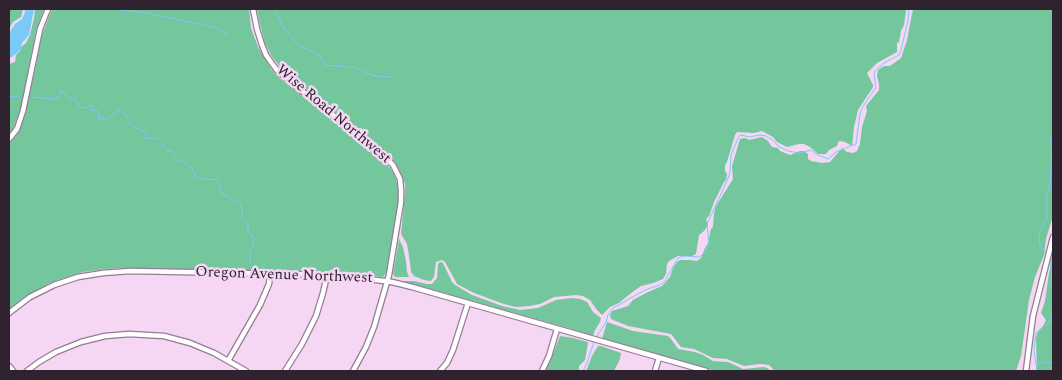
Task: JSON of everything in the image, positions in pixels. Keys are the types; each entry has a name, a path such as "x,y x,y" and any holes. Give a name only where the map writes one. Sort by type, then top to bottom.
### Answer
{"street":[{"path":"9,139 16,129 23,111 40,29 48,9"},
{"name":"Wise Road Northwest","path":"253,9 260,42 276,69 381,152 397,172 401,185 401,202 388,281 374,327 353,371"},
{"path":"1026,371 1033,316 1053,237"},
{"name":"Oregon Avenue Northwest","path":"9,313 30,297 49,287 94,274 130,271 354,277 388,281 412,287 706,371"},
{"path":"228,361 260,305 270,281 270,274"},
{"path":"285,371 302,344 316,316 327,275"},
{"path":"440,371 447,363 453,350 468,303"},
{"path":"542,371 549,356 557,329"},
{"path":"27,371 56,352 73,345 95,338 120,334 150,334 179,339 208,350 246,371"},
{"path":"655,371 659,358"},
{"path":"9,366 13,371"}],"green space":[{"path":"9,9 23,9 21,17 13,22 9,29"},
{"path":"35,9 44,9 36,30 21,108 9,135 9,64 15,62 16,55 30,35"},
{"path":"52,9 249,9 251,28 258,47 271,69 301,95 379,154 395,176 399,190 398,203 388,269 384,276 310,271 105,269 83,272 49,283 23,298 9,309 9,144 16,136 23,120 42,35"},
{"path":"257,9 906,9 906,11 904,25 899,42 897,43 897,52 877,63 867,73 873,87 858,110 852,146 840,141 837,146 826,154 818,154 804,144 787,147 762,131 754,133 737,132 725,165 726,180 707,218 708,225 699,235 696,254 692,256 678,256 669,261 663,279 641,286 619,303 610,307 602,315 590,300 576,295 554,297 540,304 529,306 516,307 504,304 474,293 457,284 442,260 436,262 434,277 431,281 414,276 411,272 407,244 401,234 405,184 399,169 377,144 284,72 271,55 265,43"},
{"path":"913,9 1053,9 1052,219 1046,239 1044,255 1035,277 1029,300 1021,356 1016,371 775,371 769,365 744,366 727,359 713,358 694,349 681,347 671,334 628,326 611,319 612,311 628,306 633,300 662,286 670,277 677,262 680,260 697,261 701,258 713,227 716,206 733,179 732,166 740,139 745,138 749,140 762,137 772,147 778,148 780,151 790,155 804,151 808,154 808,159 811,161 822,163 830,162 842,148 847,152 853,153 857,151 867,111 866,106 879,90 878,70 884,66 890,66 901,58 907,40"},
{"path":"399,239 403,247 409,277 395,277 393,274"},
{"path":"1053,252 1053,371 1037,371 1036,338 1038,331 1046,320 1041,313 1045,301"},
{"path":"440,262 443,263 452,282 472,295 502,306 520,310 538,308 556,300 580,299 587,302 593,312 601,318 600,322 593,336 402,281 432,284 437,278 438,264"},
{"path":"607,322 633,331 668,336 678,349 695,352 713,361 728,362 743,369 764,367 771,371 716,371 602,339"},
{"path":"560,336 588,342 585,360 579,366 579,371 545,371"},
{"path":"598,346 621,353 614,371 586,371"}],"water":[{"path":"25,9 34,9 29,35 22,43 21,49 9,59 11,30 22,19"}],"waterway":[{"path":"113,9 146,13 214,27 228,35"},
{"path":"275,9 283,27 299,46 318,54 326,65 356,68 374,76 393,77"},
{"path":"596,338 613,308 645,290 660,285 665,281 678,258 684,256 699,257 705,253 709,243 707,224 730,173 731,155 739,136 766,136 778,146 788,151 799,153 811,150 828,159 836,152 856,144 862,108 876,87 875,71 884,63 899,55 908,21 909,9"},
{"path":"32,97 58,98 61,90 69,98 75,99 80,107 90,106 94,108 91,110 98,111 99,119 108,118 119,110 128,116 128,123 147,133 146,138 157,138 168,151 176,154 173,158 175,161 183,161 193,169 195,177 218,180 221,193 241,204 242,217"},
{"path":"9,96 20,96"},
{"path":"1046,253 1040,246 1039,237 1040,230 1047,218 1047,194 1050,185 1052,149 1050,140 1053,135"},
{"path":"245,221 248,223 248,232 252,235 254,243 250,251 250,264"},
{"path":"1037,371 1034,350 1036,333 1049,323 1052,314 1053,299 1050,255"},
{"path":"583,371 594,342"},
{"path":"1036,363 1040,364 1043,362 1053,365"}]}
